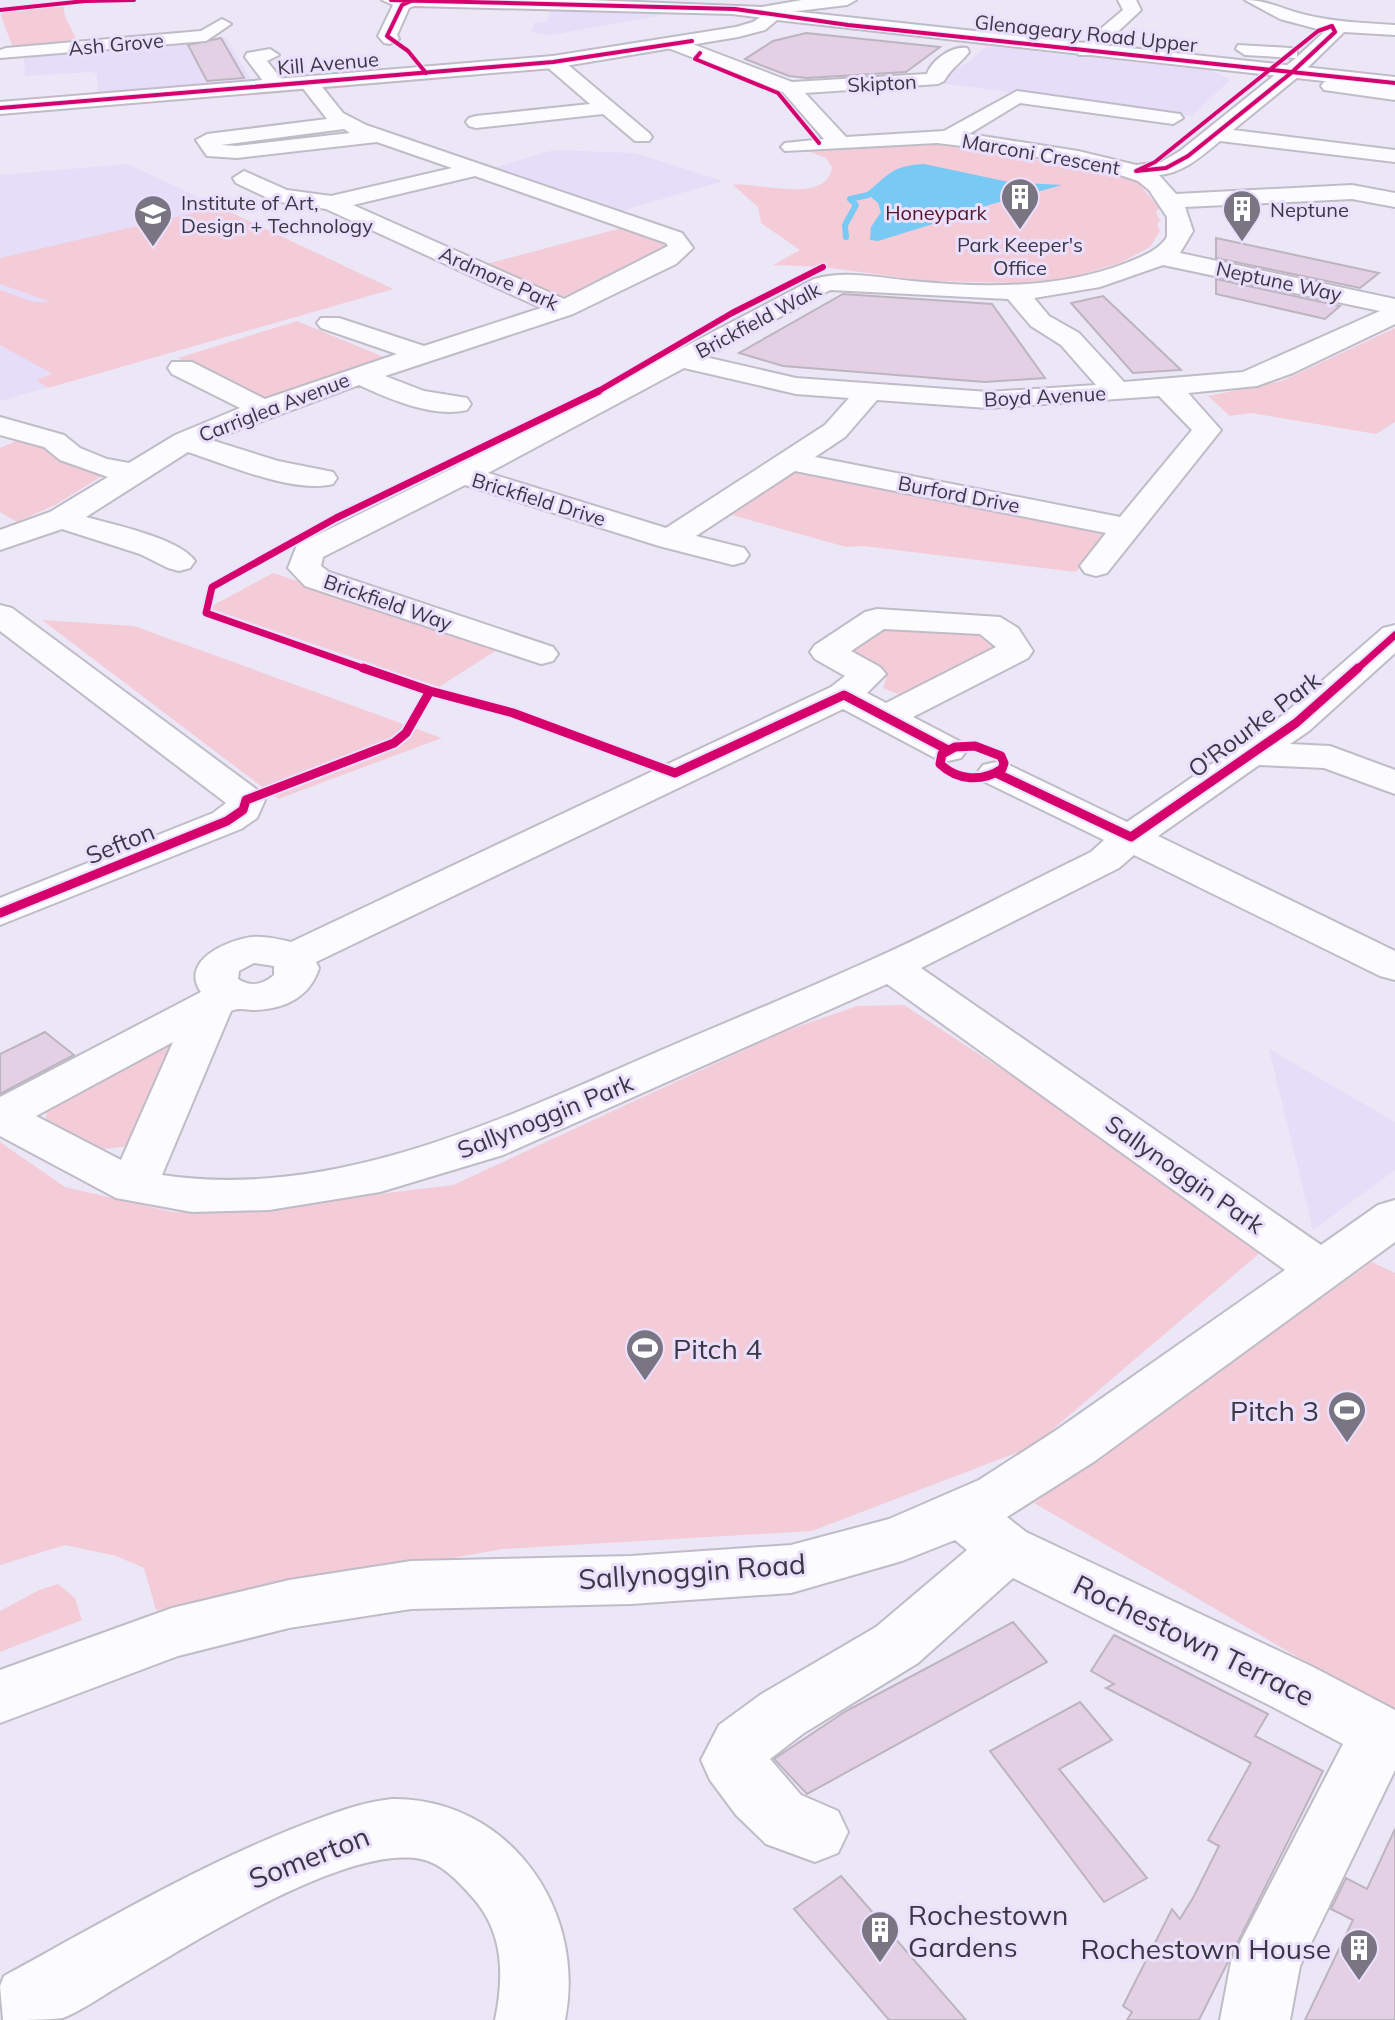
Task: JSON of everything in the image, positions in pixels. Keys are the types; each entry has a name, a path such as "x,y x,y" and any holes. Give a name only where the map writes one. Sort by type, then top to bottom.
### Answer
{"street":[{"path":"391,0 732,9 847,0"},
{"path":"390,39 387,36 402,5 411,0"},
{"path":"1086,51 1125,19 1132,10 1127,0"},
{"name":"Kill Avenue","path":"0,108 553,62 746,30 759,26 768,8"},
{"name":"Glenageary Road Upper","path":"768,8 1086,51 1284,66 1395,83"},
{"path":"1252,8 1332,26 1395,30"},
{"name":"Ash Grove","path":"0,34 9,63 206,36 222,24"},
{"path":"1136,171 1166,168 1284,66 1335,32 1332,26"},
{"path":"675,44 790,88 839,142"},
{"path":"1245,49 1284,66"},
{"name":"Skipton","path":"790,88 931,80 937,77 936,71 960,52"},
{"path":"270,55 254,57 276,85"},
{"path":"553,62 642,137"},
{"name":"Ardmore Park","path":"308,82 336,117 345,123 674,238 681,248 667,259 564,309 331,203"},
{"path":"1331,86 1395,94"},
{"path":"947,138 1017,97 1173,118"},
{"path":"476,122 607,108"},
{"path":"1221,121 1263,137 1395,156"},
{"name":"Ardmore Park","path":"345,123 207,140 215,151 237,152 377,136"},
{"name":"Marconi Crescent","path":"792,147 947,138 1136,171 1151,180 1177,215 1181,230 1177,241 1162,257"},
{"path":"244,178 282,196 331,203 474,170"},
{"path":"1167,201 1352,192 1395,200"},
{"path":"1014,291 1113,277 1162,257"},
{"name":"Neptune Way","path":"1162,257 1395,307"},
{"name":"Brickfield Walk","path":"683,360 724,334 834,281 946,291 1014,291"},
{"path":"1014,291 1040,321 1070,339 1118,392"},
{"name":"Carriglea Avenue","path":"0,541 61,519 185,441 263,409 360,375 564,309"},
{"name":"Boyd Avenue","path":"683,360 771,382 868,393 988,400 1168,389 1247,380 1283,367 1395,314"},
{"path":"330,323 425,355"},
{"name":"Brickfield Drive","path":"462,475 683,360"},
{"path":"182,368 263,409"},
{"path":"360,375 399,393 431,402 457,404"},
{"path":"1096,566 1207,430 1168,389"},
{"path":"670,539 835,431 868,393"},
{"path":"8,432 54,441 70,454 99,466 134,473"},
{"path":"185,441 252,464 298,476 322,478"},
{"name":"Burford Drive","path":"791,461 1128,528"},
{"name":"Brickfield Drive","path":"462,475 670,539 733,555"},
{"name":"Brickfield Way","path":"462,475 308,552 304,568 317,579 516,655"},
{"path":"61,519 151,547 179,561"},
{"name":"Sefton","path":"0,615 246,800 243,810 227,821 0,913"},
{"path":"885,717 1016,651 1006,635 988,624 877,619 827,652 868,674 844,695 885,717 948,750 942,754 940,764 950,773 973,778 996,773 1395,967"},
{"name":"O'Rourke Park","path":"1131,837 1296,723 1395,635"},
{"name":"Sallynoggin Park","path":"0,1116 220,1000 256,997 282,990 297,975 298,968 293,957 844,695"},
{"name":"O'Rourke Park","path":"1296,723 1330,757"},
{"name":"O'Rourke Park","path":"1252,754 1330,757 1395,783"},
{"name":"Sallynoggin Park","path":"0,1116 133,1187 192,1196 269,1194 380,1176 486,1144 891,967 1105,860 1131,837"},
{"name":"Sallynoggin Park","path":"891,967 1322,1271"},
{"path":"133,1187 220,1000"},
{"name":"Sallynoggin Road","path":"0,1697 172,1633 289,1604 411,1585 631,1580 791,1569 902,1538 983,1530 999,1496 1075,1446 1395,1217"},
{"path":"815,1832 798,1831 782,1822 733,1760 741,1744 782,1714 897,1645 981,1574 983,1530"},
{"name":"Rochestown Terrace","path":"983,1530 1388,1738 1266,1962 1255,2020"},
{"name":"Somerton","path":"29,2000 255,1876 363,1831 406,1828 438,1833 483,1859 516,1901 533,1936 535,2002 530,2020"}],"shaded area":[{"path":"551,9 692,10 551,35 531,32 535,22 547,22"},
{"path":"226,38 253,83 98,96 97,74 92,72 25,76 24,58 38,54"},
{"path":"986,46 1213,71 1230,80 1192,116 933,82 969,62"},
{"path":"553,150 635,153 723,181 621,211 493,168"},
{"name":"Institute of Art, Design + Technology","path":"128,164 393,289 0,401 0,175"},
{"path":"1269,1049 1395,1122 1395,1170 1313,1230"}],"green space":[{"path":"63,6 79,45 17,48 12,45 2,11"},
{"name":"Honeypark","path":"941,143 1119,173 1137,181 1159,208 1156,212 1160,231 1150,247 1120,263 1074,277 1022,283 927,281 823,267 773,265 800,250 761,223 758,207 733,185 789,189 818,186 827,179 832,167 826,158 805,150"},
{"name":"Institute of Art, Design + Technology","path":"219,207 393,289 48,388 36,380 53,374 0,345 0,290 33,302 51,302 0,284 0,258"},
{"path":"629,226 669,242 631,271 580,293 565,296 543,294 483,265"},
{"path":"297,321 386,358 255,401 178,358"},
{"path":"1395,328 1395,422 1376,434 1251,413 1230,416 1208,396 1282,381"},
{"path":"25,437 102,476 55,505 17,522 0,512 0,448"},
{"path":"794,470 1103,534 1076,572 863,546 846,547 732,515 761,495 762,488"},
{"path":"273,573 500,648 439,687 208,608"},
{"path":"42,620 134,626 442,738 278,799"},
{"path":"876,625 981,630 1001,647 903,696 883,688 887,675 853,658 847,647"},
{"path":"904,1005 1107,1138 1261,1252 1032,1447 812,1531 503,1549 156,1610 144,1568 116,1556 65,1545 0,1565 0,1142 65,1187 173,1212 264,1208 453,1185 788,1030 857,1006"},
{"path":"191,1027 130,1146 95,1150 44,1127 47,1112"},
{"path":"1372,1262 1395,1273 1395,1714 1034,1503"},
{"path":"58,1584 75,1598 82,1620 0,1652 0,1611 39,1590"}],"water":[{"path":"924,164 1009,182 1062,185 942,218 946,220 878,241 870,240 871,227 881,212 878,203 866,193 897,169"}],"building":[{"path":"806,33 940,47 906,72 807,78 789,76 745,59 773,41"},
{"path":"221,38 244,78 207,81 188,45"},
{"path":"1216,238 1379,273 1360,288 1216,258"},
{"path":"1216,279 1340,306 1325,319 1216,294"},
{"path":"843,294 992,304 1045,378 985,382 783,366 739,353"},
{"path":"1103,296 1181,370 1133,373 1071,303"},
{"path":"45,1032 74,1055 0,1094 0,1054"},
{"path":"1013,1622 1047,1662 807,1794 774,1759 846,1711"},
{"path":"1114,1635 1268,1714 1255,1736 1323,1771 1199,2020 1127,2020 1132,2012 1123,2006 1172,1909 1180,1919 1194,1896 1219,1846 1208,1840 1251,1763 1106,1688 1114,1684 1091,1671"},
{"path":"1080,1702 1112,1740 1059,1769 1147,1878 1104,1902 990,1751"},
{"name":"Rochestown House","path":"1395,1829 1395,2020 1305,2020 1353,1920 1331,1909 1346,1878 1367,1889"},
{"name":"Rochestown Gardens","path":"841,1876 966,2020 889,2020 794,1909"}],"waterway":[{"path":"846,237 845,225 856,205 850,199 868,195"}],"cycle path":[{"path":"0,10 85,1 134,0"},
{"path":"391,0 735,9 848,25 1395,83"},
{"path":"413,0 402,5 387,36 408,51 426,73"},
{"path":"1332,26 1335,32 1291,73 1188,156 1166,168 1136,171 1155,162 1318,31 1332,26"},
{"path":"0,108 553,62 692,41"},
{"path":"700,53 695,59 778,93 819,143"},
{"path":"823,267 732,313 590,396 336,518 212,587 206,613 430,691 513,713 675,773 844,695 948,750"},
{"path":"996,773 1131,837 1296,723 1395,635"},
{"path":"0,913 227,821 243,810 246,800 394,743 406,733 430,691"},
{"path":"975,746 1001,756 1004,763 1002,769 987,777 970,778 953,774 940,764 942,754 955,747 975,746"}],"place":[{"name":"Park Keeper's Office","path":"1020,231"},
{"name":"Neptune","path":"1242,243"},
{"name":"Institute of Art, Design + Technology","path":"153,248"},
{"name":"Pitch 4","path":"645,1382"},
{"name":"Pitch 3","path":"1347,1444"},
{"name":"Rochestown Gardens","path":"880,1964"},
{"name":"Rochestown House","path":"1359,1982"}]}
